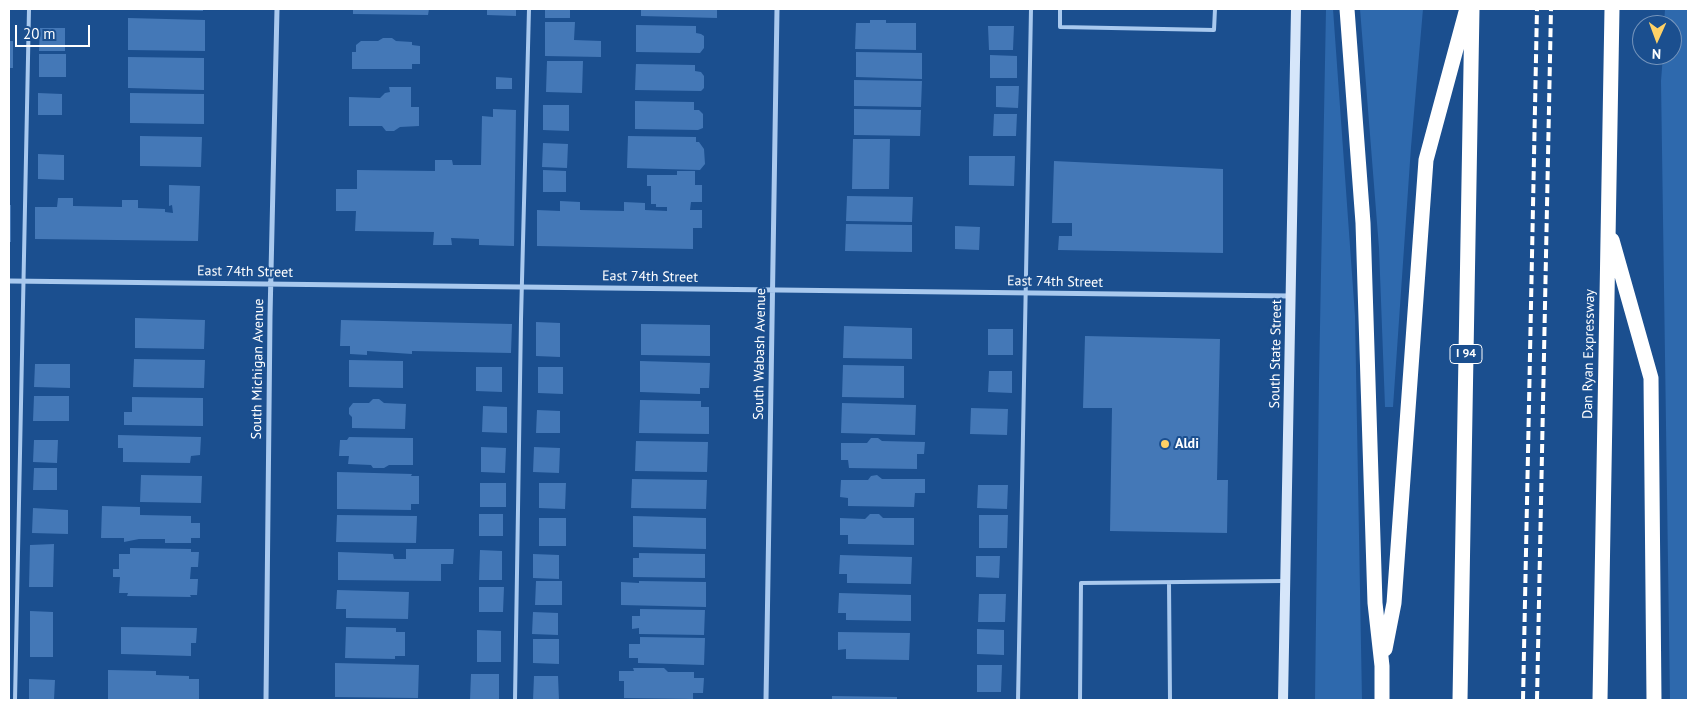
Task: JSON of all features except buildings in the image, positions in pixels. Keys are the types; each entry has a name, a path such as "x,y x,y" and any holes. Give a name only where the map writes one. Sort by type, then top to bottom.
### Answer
{"highway":[{"path":"1347,9 1363,223 1375,603 1382,666 1382,700"},
{"path":"1382,666 1394,603 1426,160 1467,9"},
{"name":"I 94","path":"1460,700 1472,9"},
{"name":"Dan Ryan Expressway","path":"1600,700 1612,9"},
{"path":"1607,225 1651,378 1654,700"}],"main road":[{"name":"South State Street","path":"1283,700 1296,9"}],"street":[{"name":"South Michigan Avenue","path":"266,700 271,284 277,9"},
{"name":"South Wabash Avenue","path":"766,700 777,9"},
{"name":"East 74th Street","path":"9,281 1291,296"}],"lane":[{"path":"15,700 29,9"},
{"path":"515,700 529,9"},
{"path":"1018,700 1031,9"},
{"path":"1060,9 1060,28 1214,30 1215,9"},
{"path":"1080,700 1081,582 1285,581"},
{"path":"1170,583 1170,700"}],"shaded area":[{"path":"1326,9 1333,9 1355,316 1362,700 1315,700"},
{"path":"1360,9 1423,9 1411,147 1393,407 1385,407 1379,248"},
{"path":"1665,9 1688,9 1688,700 1670,700 1661,81 1662,65 1682,65 1682,15 1665,15"}],"railway":[{"path":"1523,700 1537,9"},
{"path":"1537,700 1551,9"}],"place":[{"name":"Aldi","path":"1165,444"}]}
